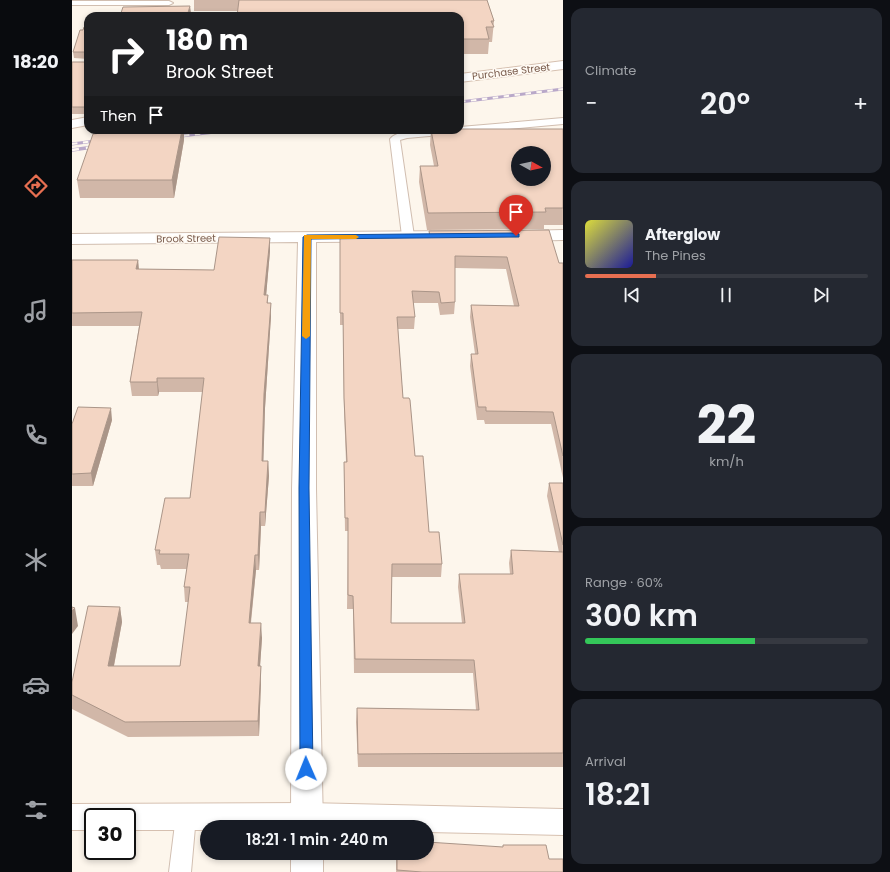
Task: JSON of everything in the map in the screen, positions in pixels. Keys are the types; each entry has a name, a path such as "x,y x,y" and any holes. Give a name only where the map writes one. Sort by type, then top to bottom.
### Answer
{"street":[{"path":"464,64 563,65"},
{"name":"Purchase Street","path":"464,77 563,65"},
{"path":"72,124 84,122"},
{"path":"501,236 563,235"},
{"name":"Brook Street","path":"72,239 478,236"},
{"path":"307,237 304,488 307,820"},
{"path":"72,817 186,816 267,820"},
{"path":"434,822 563,822"},
{"path":"307,860 307,872"}],"lane":[{"path":"72,3 169,3"},
{"path":"464,130 563,121"},
{"path":"408,236 395,139 405,135 416,134"},
{"path":"180,872 186,816"}],"building":[{"path":"239,0 487,0 494,21 491,21 494,27 486,27 489,39 464,39 464,12 238,12"},
{"path":"190,6 188,12 121,12 123,7"},
{"path":"84,27 84,52 73,52 80,30 83,30"},
{"path":"72,62 84,62 84,107 72,107"},
{"path":"464,129 563,129 563,208 545,208 546,212 428,213 420,166 438,166 432,134 464,134"},
{"path":"93,134 181,134 172,180 77,180"},
{"path":"549,230 559,263 563,263 563,456 553,412 486,411 486,407 478,407 471,354 478,354 471,305 519,306 507,257 455,256 455,302 441,303 439,292 412,291 415,317 397,317 403,398 409,398 410,400 415,456 423,456 429,532 439,532 442,564 392,564 391,623 465,623 459,574 513,574 511,550 563,552 563,753 358,754 357,708 479,710 474,660 355,659 353,596 348,595 348,518 345,518 344,462 347,462 344,398 343,313 340,313 340,237 430,237 429,231"},
{"path":"219,237 270,238 264,295 268,295 267,303 271,303 264,394 262,461 268,461 265,512 260,512 258,555 255,555 249,623 261,623 258,666 261,666 258,721 125,722 72,695 72,682 88,606 120,607 108,666 180,666 190,587 184,587 189,554 159,554 160,550 155,550 165,498 190,498 204,378 157,378 157,382 130,382 142,312 72,313 72,260 138,260 136,269 214,270"},
{"path":"78,407 111,408 91,473 72,474 72,424"},
{"path":"549,483 563,483 563,545"},
{"path":"434,842 503,847 503,845 546,845 549,859 563,859 563,872 422,872 397,870 397,860 434,860"}],"railway":[{"path":"464,101 563,89"},
{"path":"173,137 198,134"},
{"path":"72,144 102,140"},
{"path":"72,150 100,146"}],"slow traffic":[{"path":"306,336 307,237 356,237"}],"route":[{"path":"306,769 304,488 307,237 516,236"}]}
